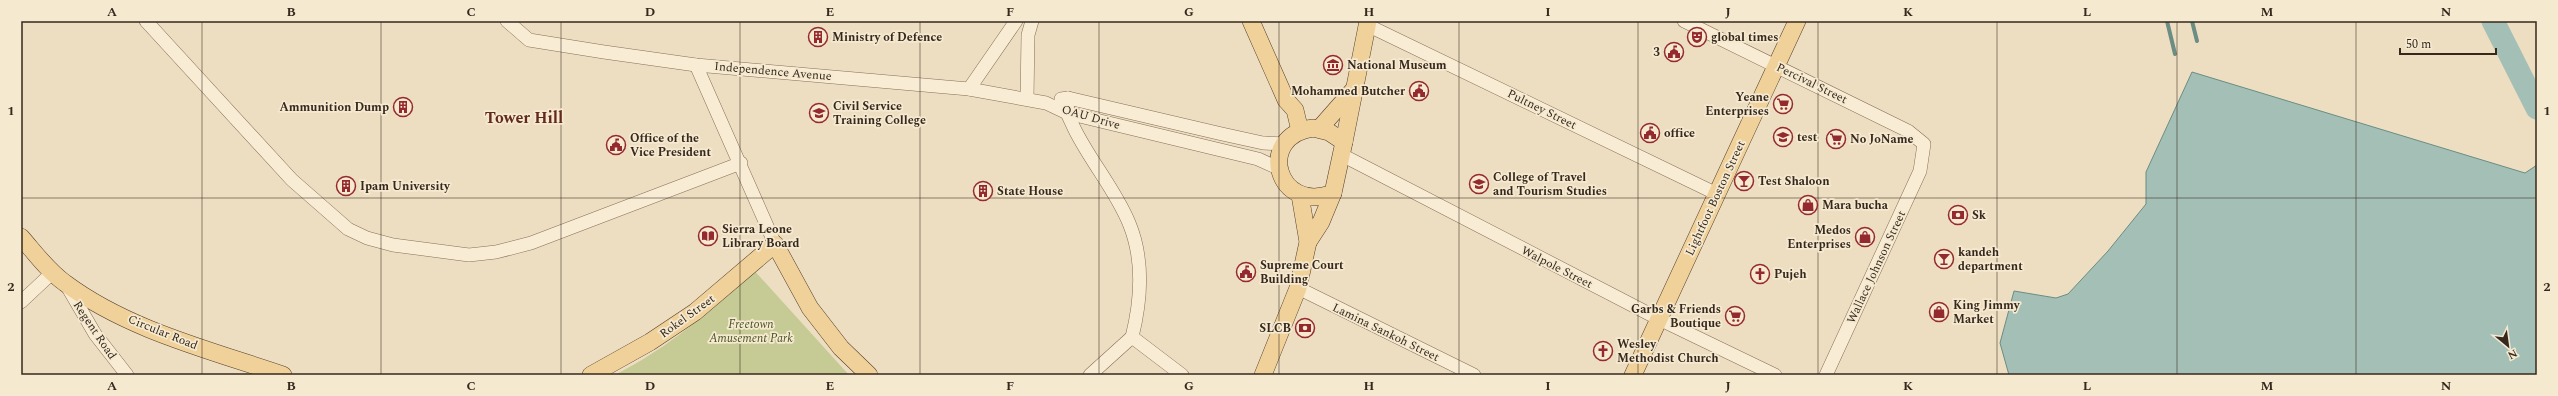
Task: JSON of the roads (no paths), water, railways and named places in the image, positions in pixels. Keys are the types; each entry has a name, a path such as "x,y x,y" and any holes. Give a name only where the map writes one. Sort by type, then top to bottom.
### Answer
{"main road":[{"path":"1250,21 1286,100 1306,108 1311,129"},
{"name":"Lightfoot Boston Street","path":"1633,375 1797,21"},
{"path":"1263,375 1298,288 1308,242 1321,222 1333,193 1356,86 1367,23"},
{"path":"1333,193 1320,198 1309,198 1300,195 1283,180 1278,168 1280,151 1284,144 1311,129 1356,86"},
{"path":"1311,129 1329,132 1343,149"},
{"path":"1300,195 1308,242"},
{"path":"21,237 52,273"},
{"path":"775,244 810,308 841,348 869,375"},
{"name":"Rokel Street","path":"591,375 650,342 695,312 775,244"},
{"name":"Circular Road","path":"52,273 100,306 160,334 283,375"}],"street":[{"path":"146,21 292,180 348,229 367,238 393,245 469,255 496,252 531,243 741,163"},
{"name":"Independence Avenue","path":"507,21 529,40 696,65 969,89 1046,103"},
{"path":"969,89 1016,21"},
{"path":"1027,99 1028,35 1032,21"},
{"name":"Percival Street","path":"1684,21 1908,131 1924,144 1923,158"},
{"name":"Pultney Street","path":"1367,23 1717,194"},
{"path":"696,65 741,163 775,244"},
{"path":"1068,98 1067,113 1094,166 1130,223 1136,244 1140,294 1132,337 1090,375"},
{"name":"OAU Drive","path":"1046,103 1068,98 1263,143 1284,144"},
{"name":"OAU Drive","path":"1046,103 1067,113 1258,159 1278,168"},
{"name":"Walpole Street","path":"1343,149 1659,319 1775,375"},
{"name":"Wallace Johnson Street","path":"1826,375 1913,186 1923,158"},
{"path":"21,302 52,273"},
{"name":"Regent Road","path":"66,284 95,334 124,374"},
{"name":"Lamina Sankoh Street","path":"1298,288 1474,375"},
{"path":"1132,337 1182,375"}],"water":[{"path":"2192,72 2525,173 2537,165 2537,375 2009,375 2000,343 2014,291 2056,298 2068,294 2108,251 2146,204 2146,172"}],"waterway":[{"path":"2167,21 2175,54"},
{"path":"2192,21 2197,41"},
{"path":"2493,21 2537,108"}],"place":[{"name":"Ministry of Defence","path":"818,37"},
{"name":"global times","path":"1697,37"},
{"name":"3","path":"1674,52"},
{"name":"National Museum","path":"1333,65"},
{"name":"Mohammed Butcher","path":"1419,91"},
{"name":"Yeane Enterprises","path":"1783,104"},
{"name":"Ammunition Dump","path":"403,107"},
{"name":"Civil Service Training College","path":"819,113"},
{"name":"office","path":"1650,133"},
{"name":"test","path":"1783,137"},
{"name":"No JoName","path":"1836,139"},
{"name":"Office of the Vice President","path":"616,145"},
{"name":"Test Shaloon","path":"1744,181"},
{"name":"College of Travel and Tourism Studies","path":"1479,184"},
{"name":"Ipam University","path":"346,186"},
{"name":"State House","path":"983,191"},
{"name":"Mara bucha","path":"1808,205"},
{"name":"Sk","path":"1958,215"},
{"name":"Sierra Leone Library Board","path":"708,236"},
{"name":"Medos Enterprises","path":"1865,237"},
{"name":"kandeh department","path":"1944,259"},
{"name":"Supreme Court Building","path":"1246,272"},
{"name":"Pujeh","path":"1760,274"},
{"name":"King Jimmy Market","path":"1939,312"},
{"name":"Garbs & Friends Boutique","path":"1735,316"},
{"name":"SLCB","path":"1305,328"},
{"name":"Wesley Methodist Church","path":"1603,351"}],"district":[{"name":"Tower Hill","path":"524,117"}],"park label":[{"name":"Freetown Amusement Park","path":"751,331"}]}
